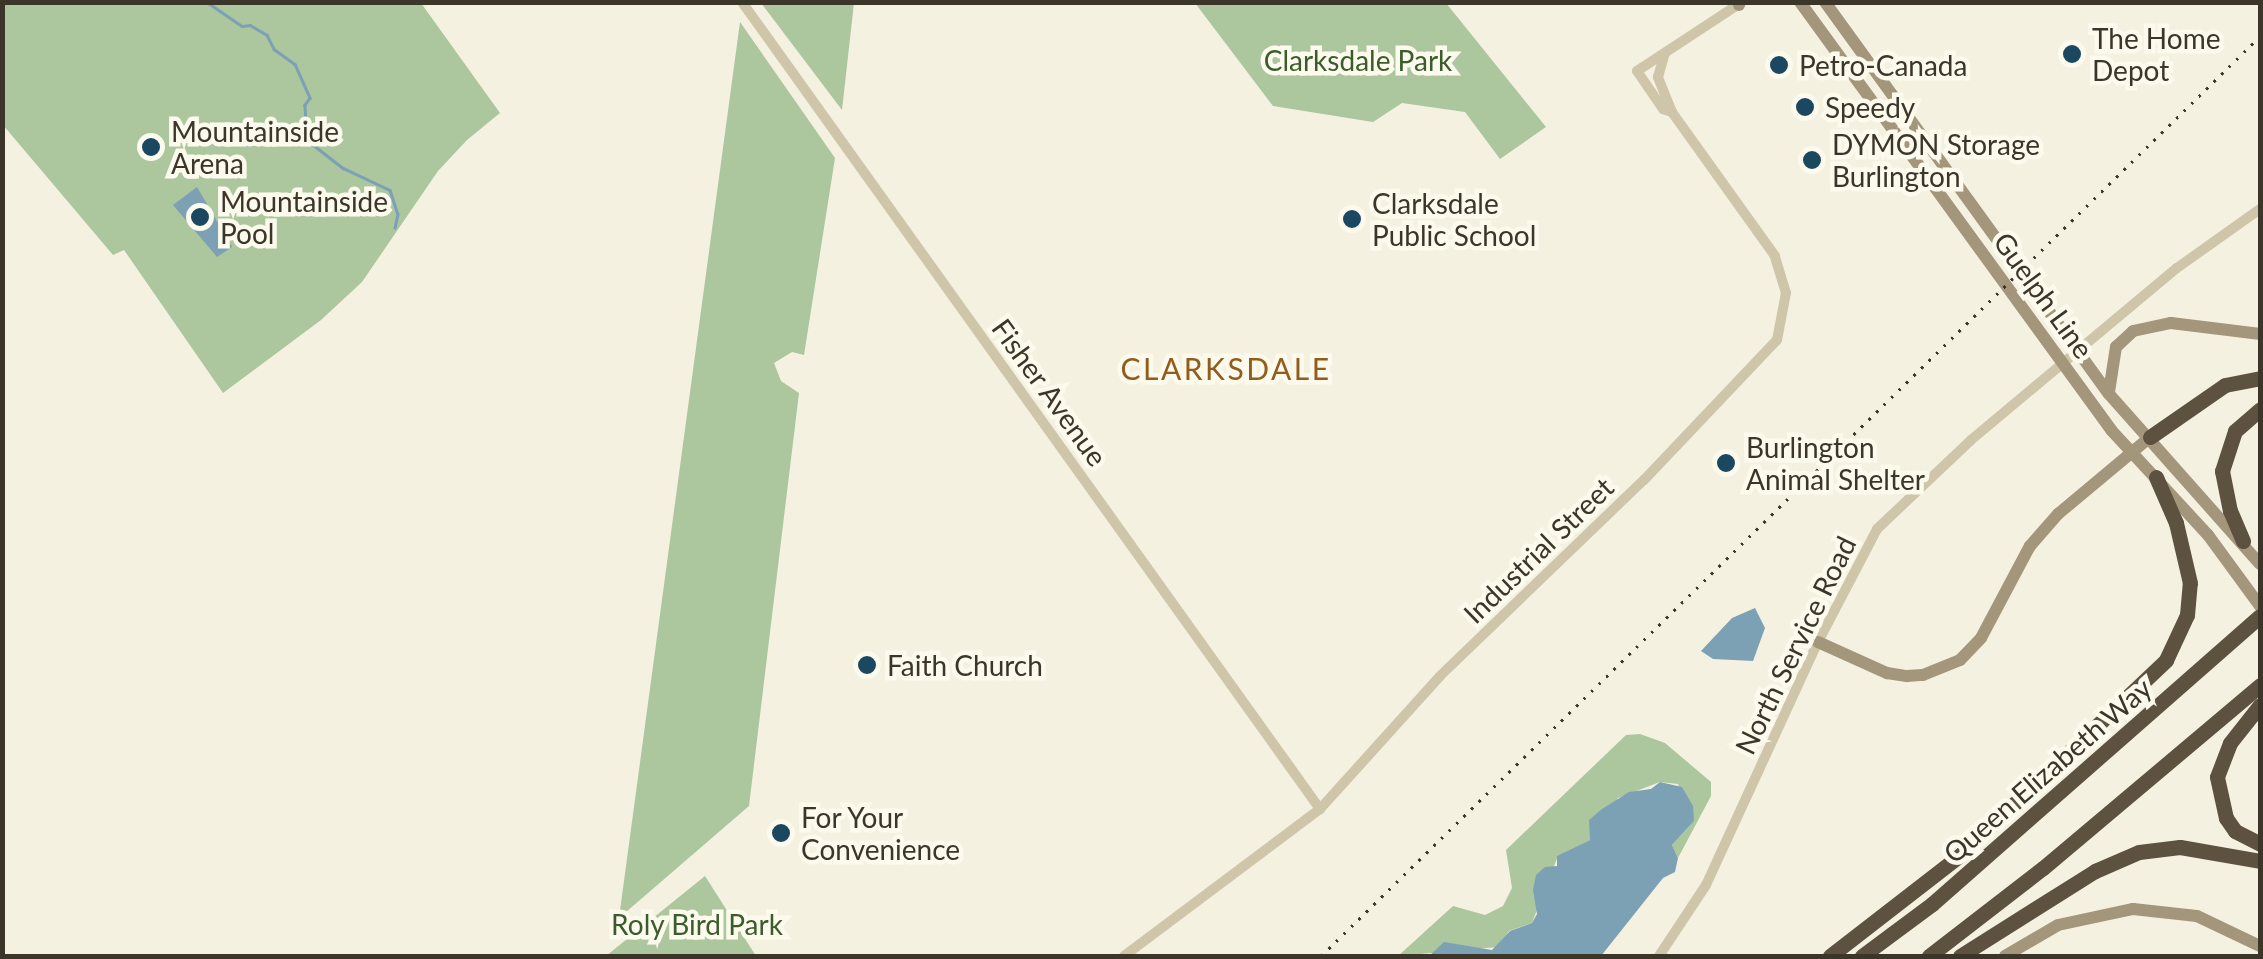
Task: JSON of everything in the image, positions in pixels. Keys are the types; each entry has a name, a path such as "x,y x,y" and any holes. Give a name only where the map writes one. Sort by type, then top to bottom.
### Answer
{"highway":[{"path":"2150,438 2226,385 2260,378"},
{"path":"2244,540 2226,499 2222,472 2235,431 2260,409"},
{"path":"1830,956 1959,856 2166,660 2187,615 2190,583 2176,523 2156,477"},
{"name":"Queen Elizabeth Way","path":"1862,956 1932,904 2260,616"},
{"path":"1929,956 2042,868 2260,685"},
{"path":"2260,705 2230,743 2217,777 2226,818 2235,831 2260,844"},
{"path":"1960,956 2095,871 2139,852 2180,847 2260,860"}],"main road":[{"name":"Guelph Line","path":"1800,2 2078,385 2260,606"},
{"name":"Guelph Line","path":"1825,2 1998,248 2109,394 2244,540 2260,564"},
{"path":"2109,394 2111,360 2116,347 2133,331 2171,323 2260,334"},
{"path":"1818,642 1897,674 1923,676 1960,660 1981,638 2030,546 2058,514 2150,438"},
{"path":"2004,956 2058,925 2133,909 2197,916 2260,946"}],"street":[{"name":"Fisher Avenue","path":"742,2 1320,809"},
{"path":"1665,54 1740,3"},
{"name":"Industrial Street","path":"1665,54 1637,71 1663,109 1672,112"},
{"name":"Industrial Street","path":"1124,956 1320,809 1440,676 1644,480 1777,340 1786,293 1775,256 1672,112 1658,76 1665,54"},
{"name":"North Service Road","path":"1658,956 1706,884 1864,549 1893,511 2177,268 2260,209"}],"green space":[{"path":"2,3 421,3 500,113 438,171 362,282 321,320 223,393 124,250 113,255 3,125"},
{"path":"761,3 854,3 842,110"},
{"name":"Clarksdale Park","path":"1195,3 1446,3 1546,127 1500,159 1465,112 1402,103 1373,122 1273,106"},
{"path":"740,22 835,158 804,355 792,352 774,363 781,381 799,393 749,806 619,918"},
{"path":"1640,734 1665,743 1711,782 1711,796 1678,858 1672,845 1694,821 1678,784 1660,782 1618,798 1590,840 1558,856 1532,923 1509,931 1498,947 1398,956 1453,906 1485,915 1503,906 1512,888 1506,850 1626,735"},
{"name":"Roly Bird Park","path":"705,876 756,956 606,956"}],"water":[{"name":"Mountainside Pool","path":"197,187 232,247 217,257 173,205"},
{"path":"1755,608 1765,628 1753,661 1713,659 1701,651 1732,618"},
{"path":"1660,782 1682,787 1693,806 1694,821 1672,845 1678,858 1675,872 1663,878 1601,956 1429,956 1444,942 1492,950 1510,931 1532,923 1537,914 1533,890 1536,875 1545,867 1557,866 1557,856 1590,840 1589,820 1602,809 1629,792 1651,789"}],"waterway":[{"path":"207,2 242,26 250,25 267,35 274,49 295,64 310,98 305,105 307,140 343,168 390,190 398,214 395,228"}],"railway":[{"path":"1321,956 2260,36"}],"place":[{"name":"The Home Depot","path":"2072,54"},
{"name":"Petro-Canada","path":"1779,65"},
{"name":"Speedy","path":"1805,107"},
{"name":"Mountainside Arena","path":"151,147"},
{"name":"DYMON Storage Burlington","path":"1812,160"},
{"name":"Mountainside Pool","path":"200,217"},
{"name":"Clarksdale Public School","path":"1352,219"},
{"name":"Burlington Animal Shelter","path":"1726,463"},
{"name":"Faith Church","path":"867,665"},
{"name":"For Your Convenience","path":"781,833"}],"district":[{"name":"CLARKSDALE","path":"1226,368"}]}
